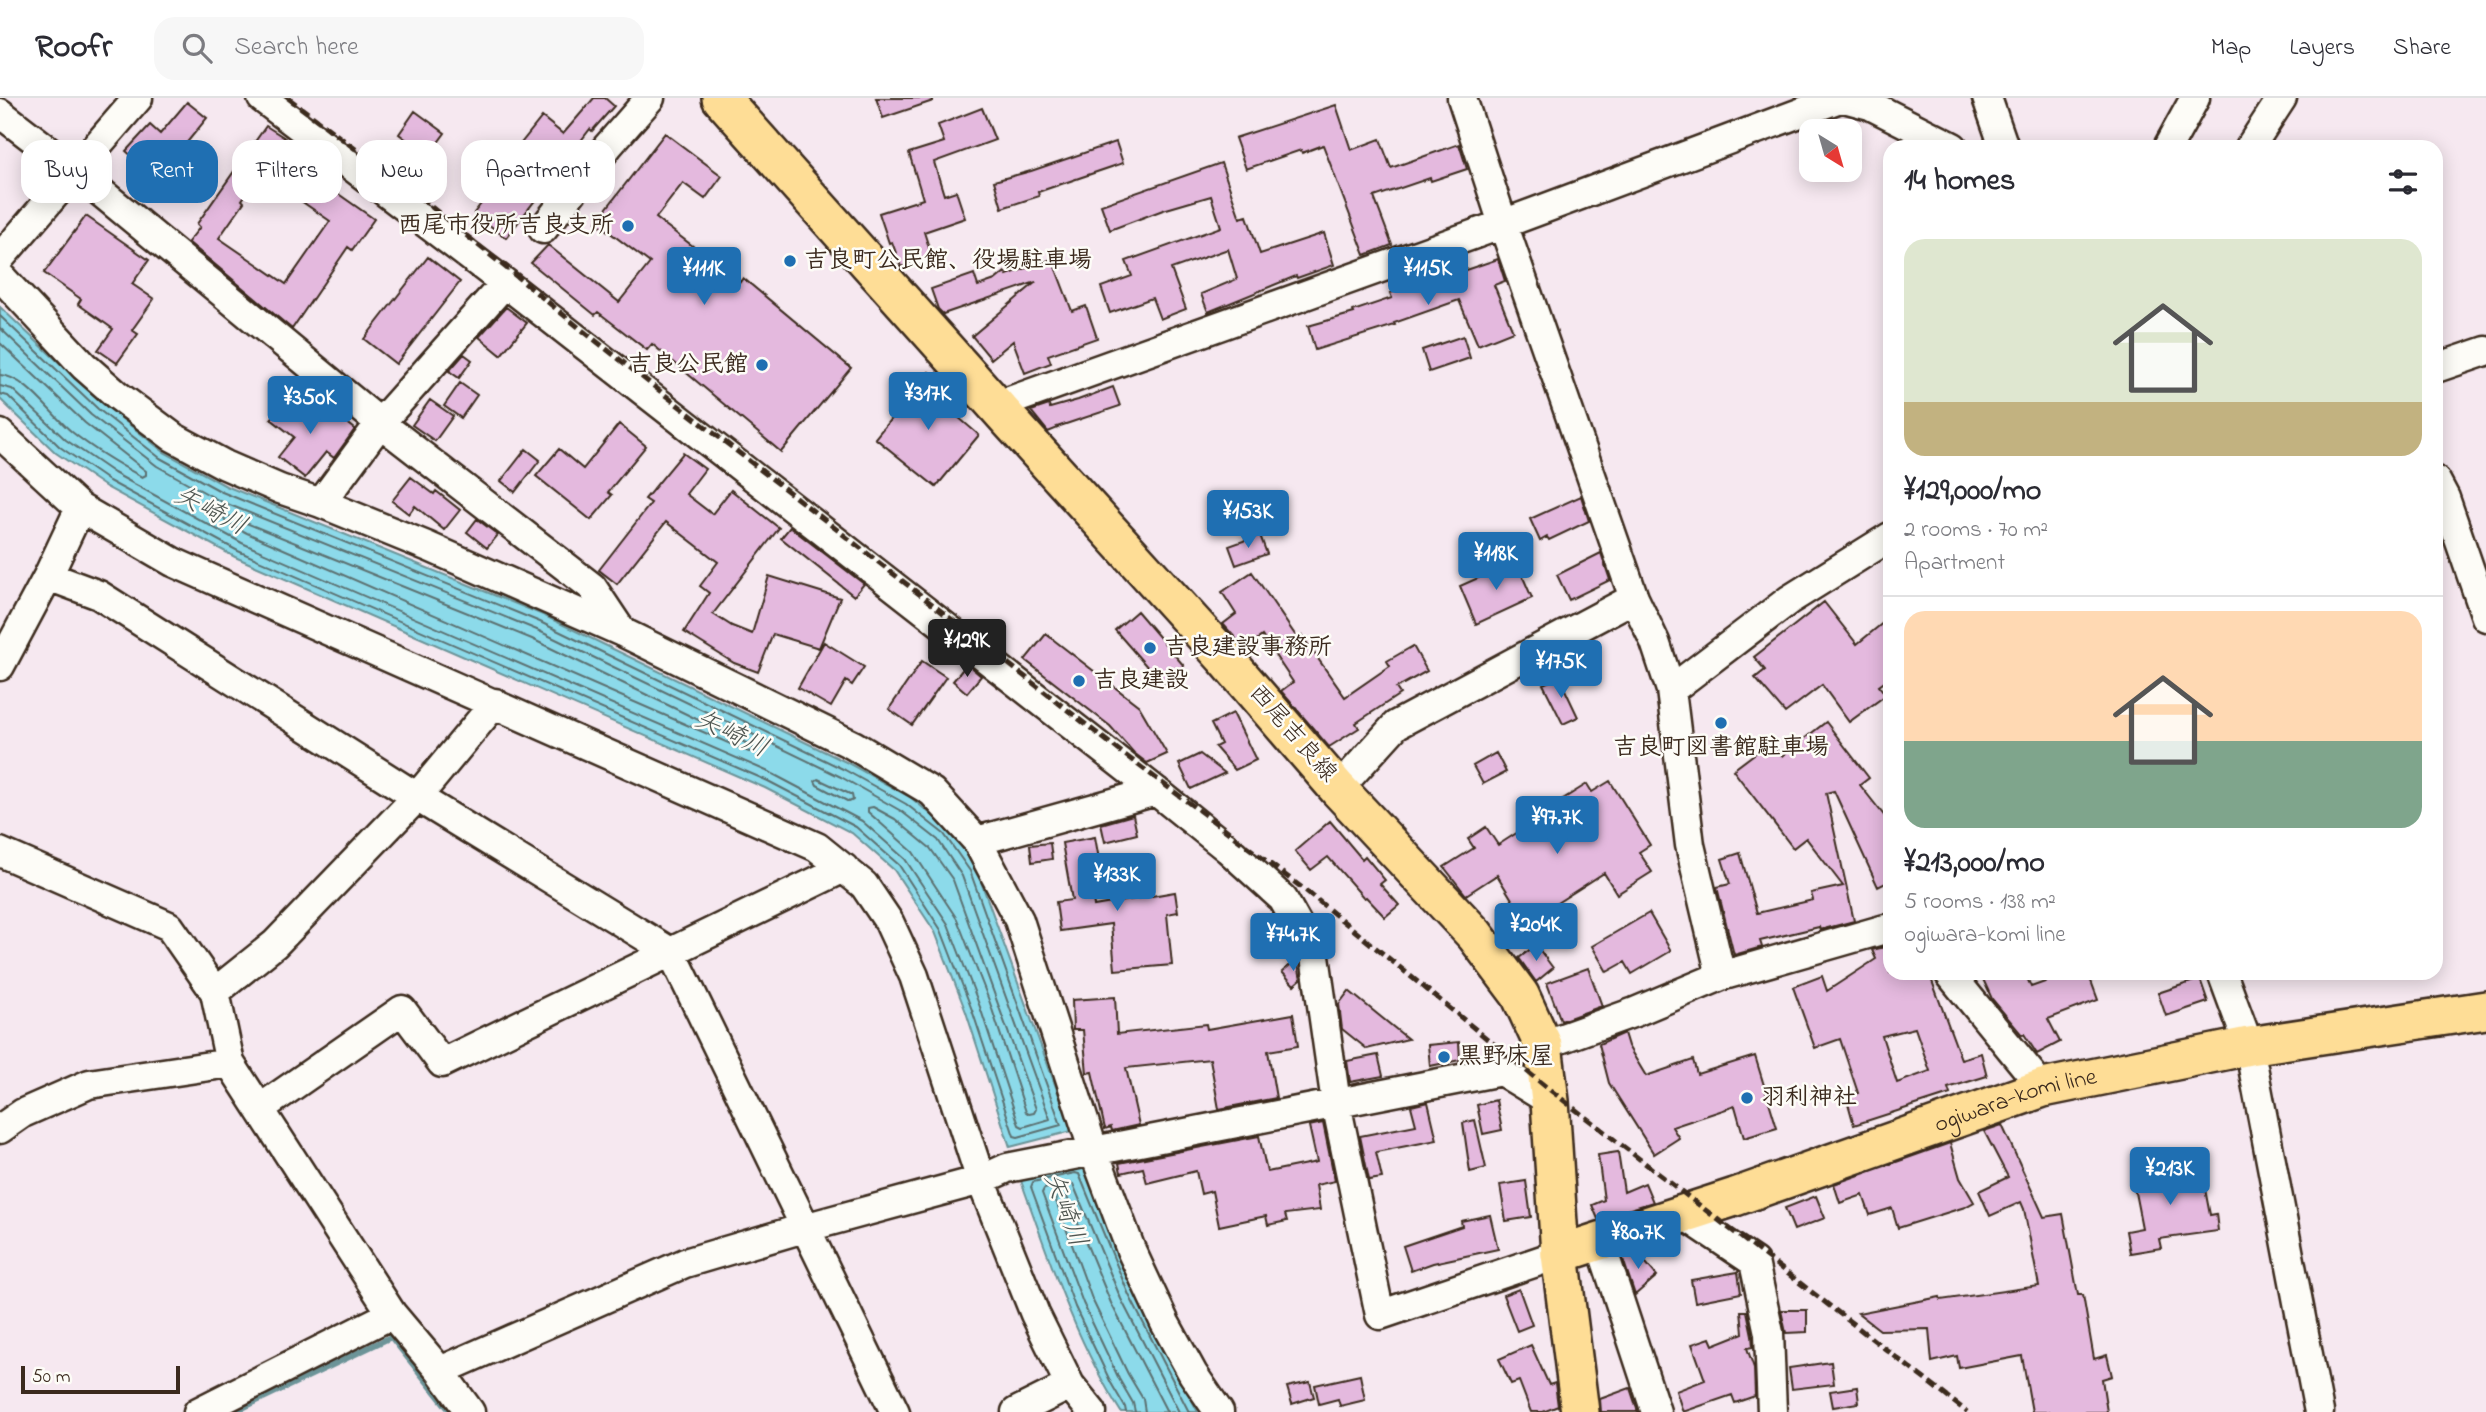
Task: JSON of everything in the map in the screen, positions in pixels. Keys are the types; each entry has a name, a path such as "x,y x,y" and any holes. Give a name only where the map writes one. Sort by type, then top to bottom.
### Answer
{"main road":[{"name":"西尾吉良線","path":"721,98 1224,657 1338,789 1475,935 1520,995 1543,1045 1550,1101 1560,1254 1580,1412"},
{"name":"ogiwara-komi line","path":"1560,1254 1684,1215 2043,1088 2249,1045 2486,1010"}],"street":[{"path":"101,140 138,98"},
{"path":"262,98 505,283 1156,791 1283,899 1315,956 1336,1103 1380,1315 1560,1254"},
{"path":"543,229 608,146 650,98"},
{"path":"1462,98 1503,224 1634,598 1655,642 1671,690 1690,845 1721,976"},
{"path":"996,406 1503,224 1842,98 1870,105 1939,140"},
{"path":"1987,98 2002,140"},
{"path":"2172,140 2195,98"},
{"path":"2255,140 2282,98"},
{"path":"0,113 35,140"},
{"path":"112,201 380,423 592,587 622,632"},
{"path":"0,258 46,203"},
{"path":"0,276 84,366 117,395 173,436 236,470 321,503 622,632 853,745 932,792 977,841 1019,920 1085,1151 1165,1323 1193,1374 1219,1412"},
{"path":"321,503 380,423 505,283"},
{"path":"2443,366 2486,351"},
{"path":"0,434 80,508 173,562 817,847 864,885 889,922 914,976 981,1180 1035,1314 1070,1385 1091,1412"},
{"path":"2443,494 2486,617"},
{"path":"0,666 48,576 80,508"},
{"path":"1671,690 1789,600 1883,541"},
{"path":"48,576 99,595 416,797 672,953 895,1412"},
{"path":"1338,789 1396,725 1634,598"},
{"path":"215,992 275,944 416,797 495,703"},
{"path":"977,841 1156,791"},
{"path":"0,852 170,926 215,992 230,1063 392,1314 470,1412"},
{"path":"261,1108 402,1010 442,1063 844,868"},
{"path":"1543,1045 1635,1012 1721,976 1883,930"},
{"path":"1955,980 2043,1088"},
{"path":"2225,980 2249,1045 2319,1412"},
{"path":"0,1129 23,1113 89,1084 230,1063"},
{"path":"440,1371 685,1263 981,1180 1007,1168 1501,1071 1550,1101"},
{"path":"1684,1215 1754,1262 1769,1333 1772,1412"},
{"path":"1600,1242 1656,1412"},
{"path":"198,1412 251,1401 392,1314"},
{"path":"1016,1412 1070,1385"}],"water":[{"name":"矢崎川","path":"0,307 102,403 164,452 226,486 543,615 848,763 910,797 950,830 976,868 1072,1131 1010,1147 966,1012 935,932 894,870 852,833 765,788 235,557 106,487 56,453 0,399"},
{"name":"矢崎川","path":"1082,1164 1135,1292 1198,1412 1121,1412 1076,1327 1020,1178"}],"building":[{"path":"594,98 605,98 614,106 582,140 524,140 542,117 563,134"},
{"path":"876,98 933,98 933,101 883,118"},
{"path":"187,102 207,118 189,140 136,140 150,125 160,134"},
{"path":"1336,105 1351,150 1380,139 1391,168 1459,144 1467,169 1374,197 1392,245 1365,255 1323,145 1246,169 1235,138"},
{"path":"982,108 995,140 934,162 944,195 956,191 965,218 924,232 932,257 901,267 879,213 923,199 909,153 944,142 938,125"},
{"path":"415,111 445,133 440,140 407,140 399,134"},
{"path":"266,126 285,138 284,140 256,140"},
{"path":"665,133 722,176 705,199 683,183 656,218 740,282 743,278 851,368 781,452 652,344 647,350 598,312 595,315 531,263 548,245 619,302 650,263 596,222 611,203 615,203 615,197"},
{"path":"1116,142 1123,163 1038,192 1039,196 1002,208 994,181"},
{"path":"1221,163 1240,218 1247,216 1260,254 1324,233 1334,265 1297,278 1296,276 1208,312 1201,294 1237,279 1228,249 1171,269 1186,309 1160,319 1152,298 1110,313 1101,287 1132,276 1126,261 1221,227 1211,196 1110,230 1101,205"},
{"path":"232,174 232,203 243,203 219,238 286,284 330,221 304,203 342,203 342,196 374,219 352,250 348,247 292,329 188,242 200,227 197,224 212,203 218,203 218,194"},
{"path":"482,203 533,203 506,238 474,213"},
{"path":"86,216 149,260 132,284 154,299 132,330 138,334 117,363 98,350 113,329 78,304 81,299 44,273"},
{"path":"428,257 460,282 396,364 364,339"},
{"path":"1052,259 1072,311 1086,306 1097,338 1048,355 1051,363 1025,373 1013,341 991,359 972,336 1036,282 943,314 938,309 931,289 974,274 978,286 995,280 1005,272 1007,275"},
{"path":"1498,259 1505,281 1494,285 1513,331 1478,345 1459,300 1394,323 1395,325 1315,350 1308,326 1354,313 1353,311 1392,298 1390,293"},
{"path":"506,307 527,323 501,355 479,337"},
{"path":"1463,336 1470,358 1429,372 1422,350"},
{"path":"464,354 472,360 459,378 449,371"},
{"path":"929,372 954,393 944,405 979,435 936,487 875,438"},
{"path":"460,383 477,395 461,418 444,406"},
{"path":"1113,387 1120,406 1048,432 1031,411 1078,400"},
{"path":"290,395 324,421 332,411 355,429 334,458 326,452 305,478 278,457 294,437 271,419"},
{"path":"430,400 453,416 435,441 412,425"},
{"path":"619,424 646,446 608,492 612,495 591,520 536,476 559,449 583,469"},
{"path":"526,449 540,460 515,492 501,481"},
{"path":"683,453 705,469 686,494 712,514 731,490 779,528 713,614 752,634 769,576 840,598 819,648 773,634 758,672 734,663 684,632 709,593 700,586 718,562 666,522 617,584 599,570 651,503 645,499"},
{"path":"411,477 434,494 436,491 460,510 444,530 415,506 409,514 392,501"},
{"path":"1581,496 1589,521 1549,540 1547,537 1540,541 1530,519"},
{"path":"477,519 498,535 487,548 467,532"},
{"path":"790,527 864,584 854,596 781,538"},
{"path":"1260,535 1267,554 1236,565 1229,546"},
{"path":"1601,553 1610,580 1569,600 1557,575"},
{"path":"1516,561 1532,598 1476,624 1460,586"},
{"path":"1252,572 1298,639 1302,636 1345,697 1390,666 1387,661 1413,646 1427,671 1396,688 1400,694 1356,723 1359,728 1329,747 1281,691 1293,682 1262,636 1245,649 1223,624 1236,614 1222,592"},
{"path":"1824,602 1857,644 1883,623 1883,683 1879,686 1883,697 1849,722 1822,685 1785,713 1755,678 1765,670 1754,657"},
{"name":"吉良建設事務所","path":"1137,611 1184,666 1163,685 1115,630"},
{"name":"吉良建設","path":"1046,634 1139,706 1167,754 1147,763 1134,753 1110,726 1025,660"},
{"path":"824,642 864,667 852,685 846,681 831,707 798,688"},
{"path":"922,661 946,677 912,725 889,709"},
{"path":"967,664 981,676 967,693 953,681"},
{"path":"1559,677 1578,717 1563,724 1543,684"},
{"path":"1233,713 1256,760 1235,770 1215,747 1221,744 1211,724"},
{"path":"1826,722 1869,778 1860,785 1883,814 1883,884 1878,887 1834,791 1826,793 1854,921 1760,941 1762,947 1734,955 1717,887 1730,884 1722,859 1740,853 1757,913 1813,900 1811,893 1843,886 1806,838 1793,848 1733,770 1770,742 1782,756"},
{"path":"1496,753 1506,772 1483,784 1473,766"},
{"path":"1200,754 1225,773 1191,789 1179,764"},
{"path":"1610,781 1650,845 1639,852 1652,872 1617,894 1604,873 1557,903 1565,915 1519,944 1504,920 1519,911 1497,875 1466,895 1444,867 1474,848 1468,839 1486,827 1498,845 1526,827 1520,816 1541,803 1545,810 1587,784 1592,792"},
{"path":"1133,815 1137,834 1105,842 1101,824"},
{"path":"1330,821 1362,859 1365,856 1385,880 1380,884 1399,905 1385,917 1364,898 1328,857 1311,870 1295,851"},
{"path":"1095,837 1100,865 1089,867 1094,906 1175,892 1178,912 1167,914 1172,965 1115,970 1111,924 1060,931 1056,902 1072,900 1062,843"},
{"path":"1050,843 1052,859 1032,862 1030,845"},
{"path":"1649,913 1671,951 1632,974 1625,962 1607,972 1592,946"},
{"path":"1536,945 1553,968 1536,982 1519,958"},
{"path":"1883,947 1883,980 1932,980 1961,1059 1981,1053 1987,1076 1948,1088 1950,1094 1854,1125 1846,1096 1858,1093 1840,1039 1815,1048 1793,987 1822,976 1827,991 1876,959 1872,950","holes":["1915,1028 1930,1071 1897,1083 1882,1036"]},
{"path":"1297,959 1301,979 1294,985 1282,972"},
{"path":"1588,968 1602,1006 1561,1021 1547,983"},
{"path":"1983,980 2028,980 2031,987 2050,980 2091,980 2098,1000 2048,1019 2060,1042 2037,1054 2024,1034 2022,1035 1992,999"},
{"path":"2200,980 2208,1002 2166,1016 2158,993"},
{"path":"1349,991 1408,1039 1367,1049 1342,1029 1339,1004"},
{"path":"1115,997 1117,1034 1206,1024 1207,1029 1293,1014 1298,1046 1268,1051 1276,1098 1219,1109 1210,1059 1126,1068 1139,1125 1112,1131 1111,1127 1105,1129 1092,1072 1087,1073 1083,1030 1073,1030 1072,1000"},
{"path":"1624,1033 1628,1046 1646,1076 1693,1060 1697,1074 1755,1056 1777,1128 1744,1138 1735,1106 1672,1127 1679,1138 1654,1154 1609,1083 1599,1044"},
{"name":"黒野床屋","path":"1459,1042 1460,1060 1430,1066 1428,1045"},
{"path":"1378,1055 1383,1076 1350,1082 1347,1061"},
{"path":"1496,1100 1502,1130 1483,1134 1477,1105"},
{"path":"1428,1102 1437,1140 1376,1152 1382,1178 1369,1180 1360,1136 1416,1125 1411,1106"},
{"path":"1475,1120 1486,1168 1470,1172 1463,1123"},
{"path":"1323,1123 1335,1181 1316,1185 1320,1210 1285,1214 1287,1221 1268,1225 1266,1216 1219,1226 1212,1191 1201,1194 1196,1171 1147,1183 1143,1168 1121,1173 1119,1163 1259,1136 1267,1172 1317,1162 1309,1126"},
{"path":"2002,1125 2044,1217 2063,1214 2078,1295 2083,1295 2094,1359 2107,1355 2112,1376 2102,1379 2107,1412 2032,1412 2022,1356 1959,1368 1957,1356 1932,1362 1929,1329 1880,1330 1858,1313 1940,1297 1941,1300 2039,1286 2021,1202 1990,1216 1979,1191 2008,1177 1984,1131"},
{"path":"1950,1143 1960,1178 1974,1202 1965,1207 1898,1228 1892,1208 1870,1215 1863,1195 1840,1203 1834,1184"},
{"path":"1618,1152 1624,1192 1645,1183 1653,1202 1598,1219 1592,1205 1604,1200 1598,1155"},
{"path":"2200,1163 2210,1215 2216,1214 2218,1231 2159,1239 2161,1248 2130,1253 2126,1231 2142,1228 2132,1177"},
{"path":"1526,1181 1531,1217 1506,1221 1500,1185"},
{"path":"1816,1196 1825,1218 1794,1230 1785,1208"},
{"path":"1490,1215 1498,1249 1433,1263 1411,1271 1403,1246 1462,1226 1461,1221"},
{"path":"1641,1250 1644,1253 1640,1256 1657,1276 1635,1295 1622,1256"},
{"path":"1738,1272 1741,1293 1695,1302 1691,1280"},
{"path":"1519,1289 1532,1325 1517,1331 1503,1295"},
{"path":"1781,1310 1807,1310 1807,1332 1786,1333"},
{"path":"1741,1311 1747,1311 1752,1335 1753,1347 1747,1348 1754,1368 1755,1396 1735,1403 1732,1395 1683,1412 1676,1391 1705,1380 1692,1344 1710,1338 1713,1345 1743,1333"},
{"path":"1531,1345 1549,1385 1555,1383 1558,1406 1543,1412 1531,1412 1519,1381 1511,1384 1499,1359"},
{"path":"1831,1362 1834,1384 1792,1389 1789,1368"},
{"path":"1360,1375 1365,1400 1340,1406 1338,1399 1319,1404 1315,1385"},
{"path":"1310,1382 1314,1397 1292,1404 1287,1387"},
{"path":"1857,1387 1859,1403 1833,1407 1830,1391"},
{"path":"1630,1388 1638,1412 1601,1412 1600,1399"}],"waterway":[{"path":"234,1412 391,1337 451,1412"}],"railway":[{"path":"288,98 423,200 582,330 1121,752 1305,890 1545,1086 1967,1412"}],"place":[{"name":"西尾市役所吉良支所","path":"628,226"},
{"name":"吉良町公民館、役場駐車場","path":"790,261"},
{"name":"吉良公民館","path":"762,365"},
{"name":"吉良建設事務所","path":"1150,648"},
{"name":"吉良建設","path":"1079,681"},
{"name":"吉良町図書館駐車場","path":"1721,723"},
{"name":"黒野床屋","path":"1444,1057"},
{"name":"羽利神社","path":"1747,1098"}]}
